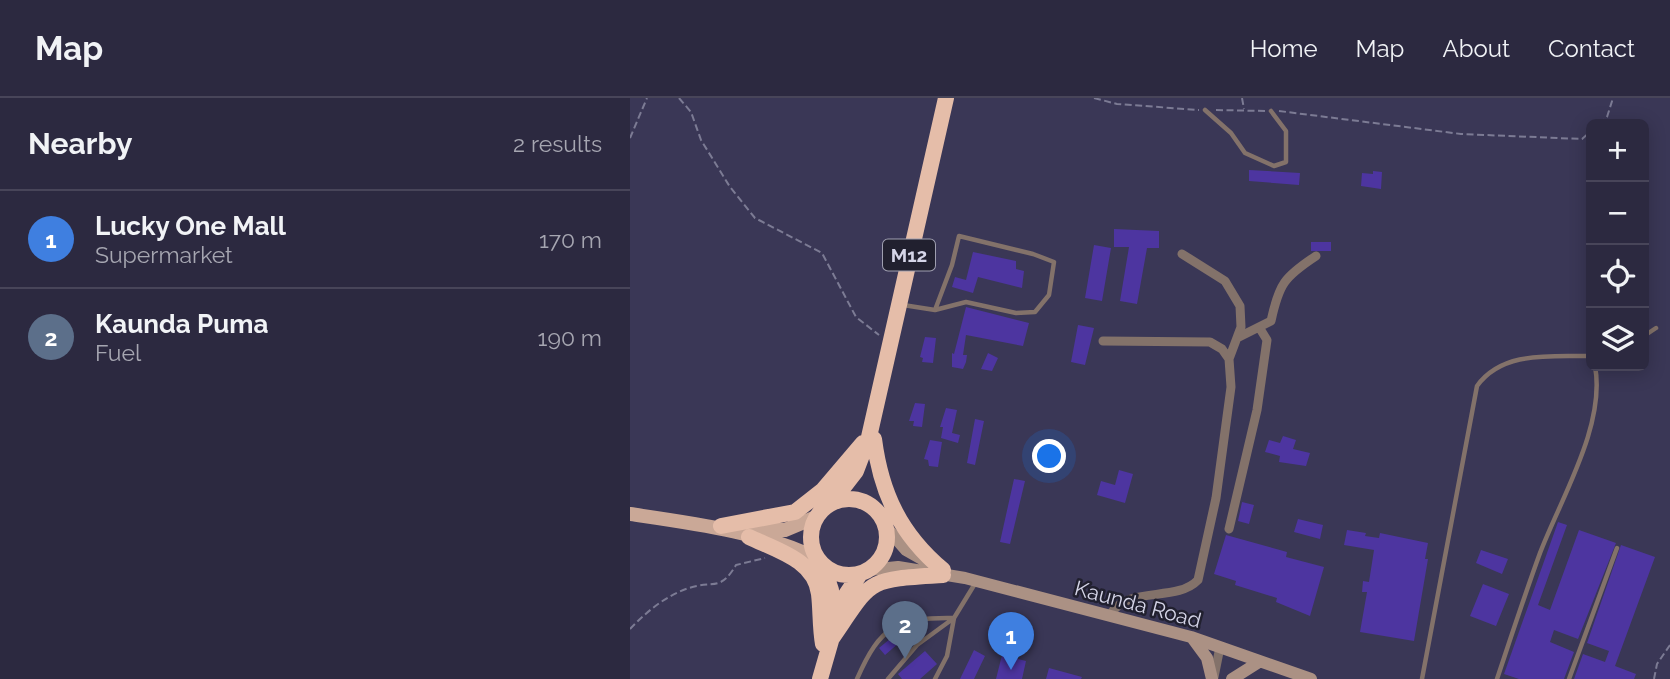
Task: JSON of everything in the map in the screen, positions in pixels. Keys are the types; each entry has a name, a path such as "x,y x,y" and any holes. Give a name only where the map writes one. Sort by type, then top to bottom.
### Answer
{"highway":[{"name":"M12","path":"826,646 846,592 885,551 883,520 870,475 874,412 946,98"},
{"name":"M12","path":"820,679 831,590 810,538 816,517 832,502 856,471 872,438"},
{"path":"716,526 796,512 823,490 872,438"},
{"path":"872,438 879,474 894,515 912,539 946,573"},
{"path":"832,502 858,500 883,520"},
{"path":"749,537 797,560 813,575 819,595 826,646"},
{"path":"820,563 847,576 864,572"},
{"path":"826,646 860,596 871,586 894,577 946,573"}],"main road":[{"path":"630,514 716,526 785,530 816,517"},
{"name":"Kaunda Road","path":"883,520 905,550 946,573"},
{"path":"716,526 791,547 820,563"},
{"name":"Kaunda Road","path":"864,572 898,567 946,573 1191,638 1311,679"},
{"path":"1191,638 1207,658 1213,679"},
{"path":"1232,679 1259,662"}],"street":[{"path":"1110,615 1114,608 1140,597 1191,588 1198,580 1216,498 1231,387 1229,359 1239,337 1240,306 1224,281 1182,254"},
{"path":"1228,529 1257,410 1267,340 1278,289 1288,274 1316,256"},
{"path":"1239,337 1250,328 1271,321"},
{"path":"1259,327 1267,340"},
{"path":"1103,341 1210,342 1222,349 1229,359"},
{"path":"1213,679 1220,647"}],"lane":[{"path":"1205,110 1231,133 1245,153 1274,166 1286,162 1286,131 1270,111"},
{"path":"898,304 935,310 966,302 1016,313 1035,312 1049,295 1054,262 959,236 952,265 935,310"},
{"path":"1649,333 1657,328"},
{"path":"1422,679 1477,386 1492,370 1506,363 1544,357 1586,356"},
{"path":"1497,679 1540,554 1587,437 1597,395 1595,371"},
{"path":"1569,679 1617,548"},
{"path":"935,679 947,656 954,618 976,581"},
{"path":"857,679 880,636 895,625 911,620 954,618"},
{"path":"888,679 917,645 954,618"}],"path":[{"path":"630,138 647,98"},
{"path":"679,98 691,112 701,140 730,187 755,218 822,253 856,317 889,343"},
{"path":"1094,98 1117,104 1344,117 1402,128 1461,134 1582,139 1586,135"},
{"path":"1242,98 1244,110"},
{"path":"1605,119 1613,98"},
{"path":"630,629 667,598 686,589 716,586 728,579 736,565 754,563 775,549"},
{"path":"1654,679 1657,664 1670,645"}],"building":[{"path":"1249,170 1300,173 1299,185 1249,181"},
{"path":"1373,171 1382,172 1381,189 1361,186 1362,173 1373,174"},
{"path":"1114,229 1159,231 1159,248 1147,248 1137,304 1120,301 1129,247 1114,247"},
{"path":"1311,242 1331,242 1331,251 1311,251"},
{"path":"1094,245 1111,248 1102,301 1085,298"},
{"path":"973,252 1016,261 1016,269 1024,271 1022,288 978,277 973,293 952,287 955,277 966,280"},
{"path":"966,307 1029,323 1023,346 966,335 963,355 967,355 963,369 952,367 952,353 954,354"},
{"path":"1078,325 1094,328 1085,365 1071,362"},
{"path":"925,337 936,338 933,363 922,362 923,358 920,357"},
{"path":"988,353 998,358 992,371 981,369"},
{"path":"915,403 925,404 922,427 913,426 914,421 909,421"},
{"path":"946,408 957,410 952,433 960,435 958,443 941,438 943,427 940,427"},
{"path":"975,419 984,421 975,465 967,463"},
{"path":"1283,436 1296,440 1293,449 1310,453 1306,466 1279,462 1280,456 1265,452 1269,440 1280,443"},
{"path":"930,440 942,442 938,467 929,466 928,460 924,459"},
{"path":"1119,470 1133,474 1125,503 1097,495 1101,481 1115,485"},
{"path":"1014,479 1025,481 1010,544 1000,542"},
{"path":"1242,502 1254,505 1249,524 1238,521"},
{"path":"1298,519 1323,525 1320,539 1294,532"},
{"path":"1558,522 1567,525 1538,605 1550,610 1579,530 1616,543 1578,639 1554,630 1550,642 1574,652 1564,679 1519,679 1504,674"},
{"path":"1347,530 1366,533 1365,536 1379,538 1380,533 1428,543 1425,559 1428,559 1414,641 1360,632 1367,592 1362,592 1363,581 1369,582 1374,550 1344,545"},
{"path":"1226,535 1287,552 1286,557 1324,567 1310,616 1276,602 1277,598 1235,585 1236,581 1214,574"},
{"path":"1621,545 1655,557 1615,666 1636,674 1634,679 1574,679 1583,654 1605,662 1609,651 1587,643"},
{"path":"1481,550 1508,559 1502,574 1476,563"},
{"path":"1483,584 1509,594 1496,626 1470,616"},
{"path":"902,629 907,636 885,655 879,648"},
{"path":"974,650 985,656 974,679 960,679"},
{"path":"925,651 937,664 920,679 902,679 898,674"},
{"path":"1002,655 1026,661 1022,679 996,679"},
{"path":"1049,668 1082,677 1046,679"}],"place":[{"name":"Kaunda Puma","path":"905,659"},
{"name":"Lucky One Mall","path":"1011,670"}]}
